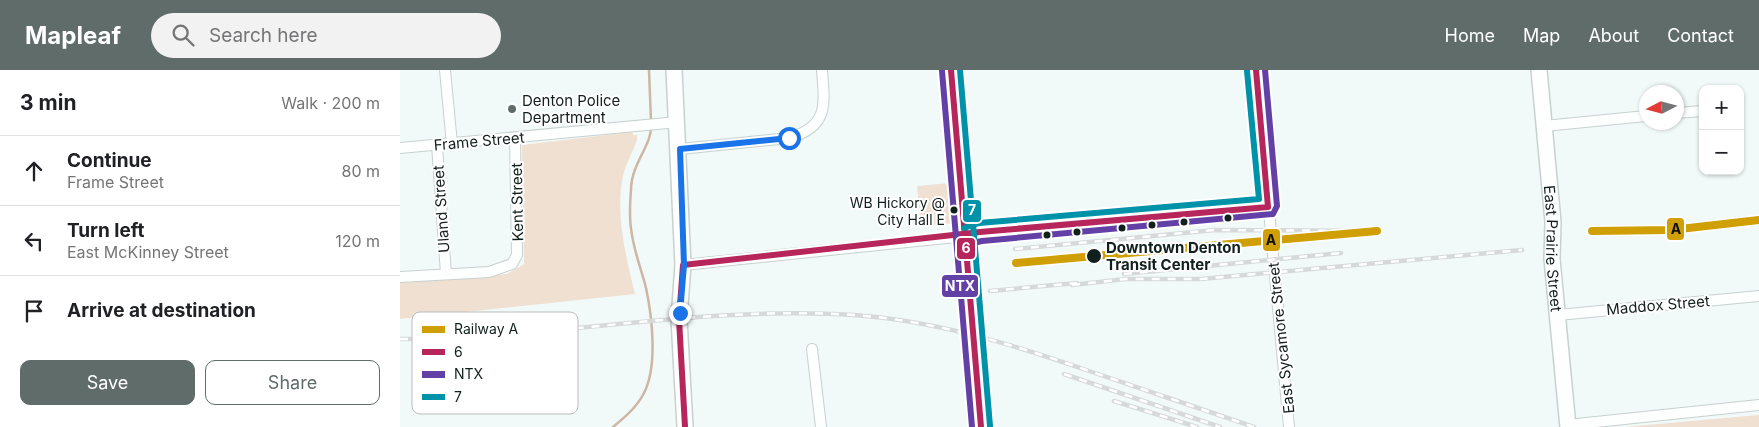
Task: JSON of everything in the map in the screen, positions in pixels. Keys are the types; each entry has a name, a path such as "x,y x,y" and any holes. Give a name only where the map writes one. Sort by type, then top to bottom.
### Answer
{"main road":[{"path":"674,70 680,149 684,265 679,319 685,427"},
{"name":"East Prairie Street","path":"1539,70 1553,222 1552,260 1568,426"}],"street":[{"name":"Uland Street","path":"445,70 452,144"},
{"path":"680,149 789,138 802,134 816,126 823,109 822,70"},
{"path":"951,70 981,427"},
{"name":"East Sycamore Street","path":"1256,70 1290,427"},
{"path":"1684,112 1699,111"},
{"path":"1544,126 1639,117"},
{"name":"Frame Street","path":"400,148 515,139 678,122"},
{"name":"Kent Street","path":"446,274 489,272 512,264 518,254 515,139"},
{"name":"Uland Street","path":"437,145 446,274"},
{"path":"684,265 966,236"},
{"path":"400,277 446,274"},
{"name":"Maddox Street","path":"1558,315 1759,296"},
{"path":"812,349 821,427"},
{"path":"1568,426 1759,405"}],"shaded area":[{"path":"632,132 633,135 637,135 637,140 623,176 620,206 628,265 635,294 466,312 412,312 412,318 400,319 400,283 507,274 524,264 522,145"},
{"path":"951,183 955,223 921,226 917,186"},
{"path":"1759,415 1759,427 1624,427"}],"waterway":[{"path":"649,70 651,121"},
{"path":"613,427 638,403 644,393 651,369 650,312 630,223 632,181 648,140 651,126"}],"railway":[{"path":"1015,249 1215,230 1377,231"},
{"path":"1072,285 1125,279 1201,279 1522,250"},
{"path":"1124,274 1341,253"},
{"path":"990,291 1077,283"},
{"path":"578,328 684,318 797,313 885,318 945,329 1005,344 1254,427"},
{"path":"400,339 412,339"},
{"path":"1064,374 1220,427"},
{"path":"1114,401 1197,427"}],"rail line":[{"name":"A","path":"1592,231 1671,230 1759,220"},
{"name":"A","path":"1016,263 1377,231"}],"transit line":[{"name":"6","path":"951,70 981,427"},
{"name":"7","path":"960,70 990,426"},
{"name":"6","path":"685,427 679,319 683,265 980,232 1268,207 1256,70"},
{"name":"NTX","path":"968,244 982,241 1273,214 1277,206 1265,70"},
{"name":"NTX","path":"942,71 972,427"},
{"name":"7","path":"964,228 979,223 1259,199 1247,71"}],"place":[{"name":"Denton Police Department","path":"512,109"},
{"name":"WB Hickory @ City Hall E","path":"954,210"},
{"name":"Downtown Denton Transit Center","path":"1094,256"}],"route":[{"path":"680,313 681,280 684,265 680,149 789,138"}]}
